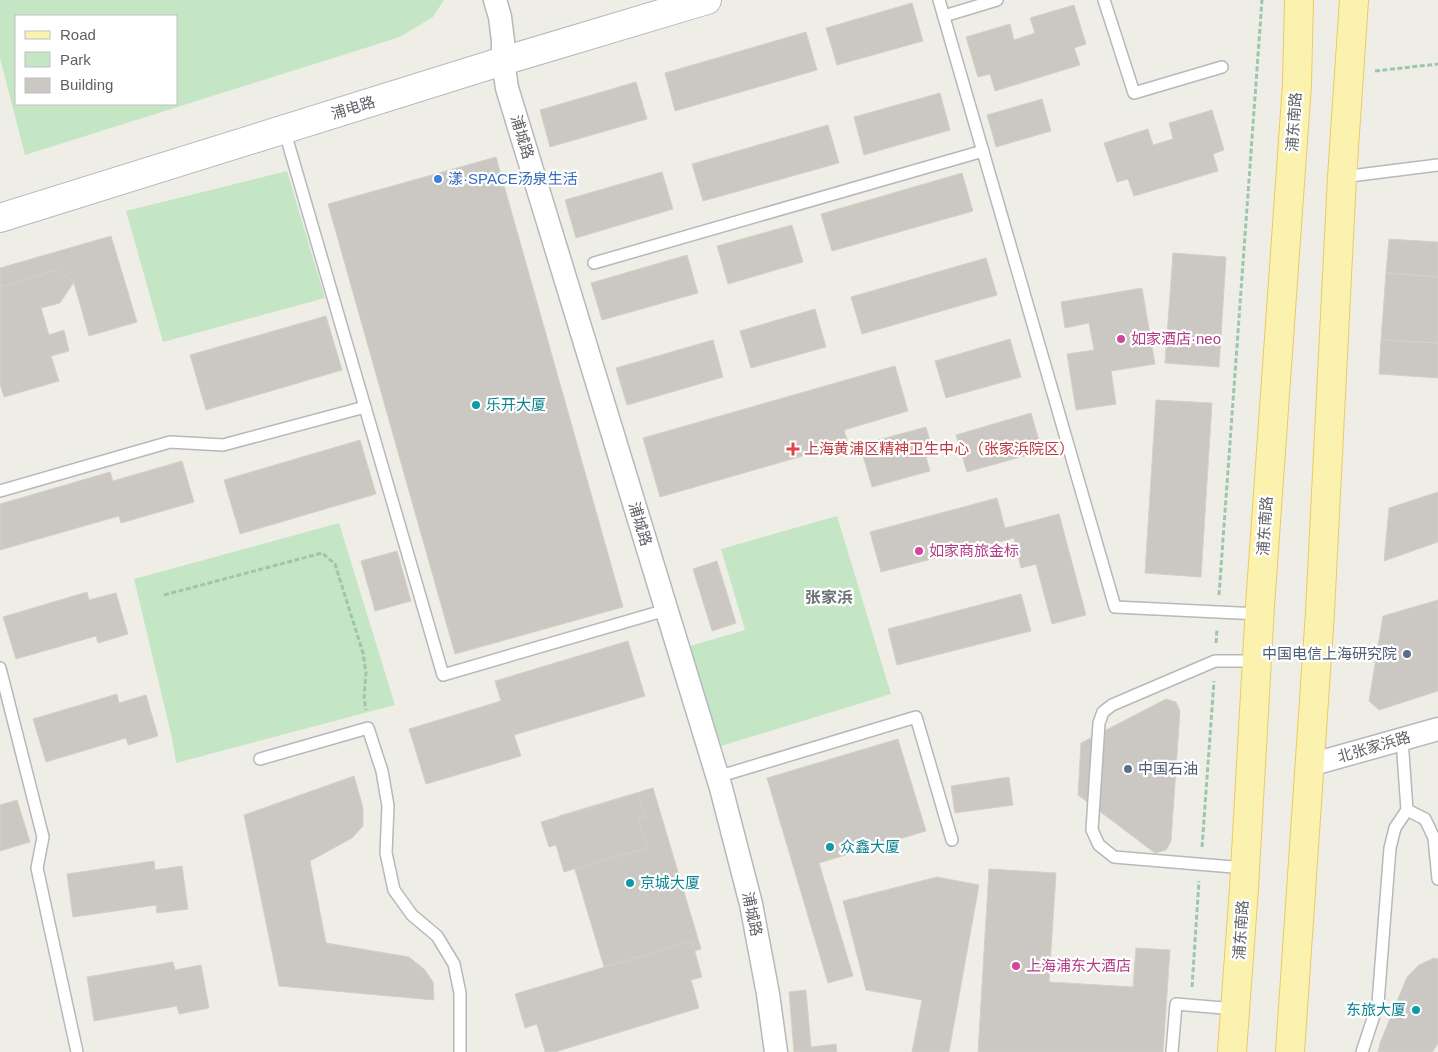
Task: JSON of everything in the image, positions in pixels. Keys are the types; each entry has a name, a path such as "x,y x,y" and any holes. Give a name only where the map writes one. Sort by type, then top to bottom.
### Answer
{"main road":[{"name":"浦东南路","path":"1232,1052 1245,868 1259,614 1297,84 1299,0"},
{"path":"1290,1052 1321,592 1342,177 1354,0"}],"street":[{"name":"浦城路","path":"495,0 500,17 507,88 717,777 751,904 768,994 776,1052"},
{"name":"浦电路","path":"0,218 503,61 706,0"},
{"name":"北张家浜路","path":"1310,765 1438,729"}],"lane":[{"path":"939,0 1115,607 1259,614"},
{"path":"944,16 997,0"},
{"path":"1104,0 1134,93 1222,66"},
{"path":"284,129 442,675 666,610"},
{"path":"594,264 983,152"},
{"path":"1342,177 1438,165"},
{"path":"0,491 170,442 223,444 364,407"},
{"path":"1245,868 1114,857 1099,845 1092,830 1099,723 1103,712 1112,705 1215,661 1257,661"},
{"path":"0,668 42,837 37,868 77,1052"},
{"path":"717,777 916,717 952,840"},
{"path":"260,759 368,728 382,771 388,806 386,852 394,890 412,915 437,936 454,964 460,993 460,1052"},
{"path":"1362,1052 1378,1003 1390,848 1395,828 1408,810 1402,739"},
{"path":"1408,810 1425,819 1434,838 1438,879"},
{"path":"1172,1052 1176,1004 1235,1009"}],"path":[{"path":"1191,1006 1262,0"},
{"path":"1350,69 1377,71 1438,64"},
{"path":"164,595 322,553 335,564 363,653 366,673 364,698 368,728"}],"green space":[{"path":"0,0 444,0 433,17 400,37 25,155 0,58"},
{"path":"287,171 325,298 163,342 126,211"},
{"path":"837,516 891,694 721,746 690,646 745,630 721,549"},
{"path":"339,523 395,705 176,763 172,738 134,579"}],"building":[{"path":"912,3 923,41 837,65 826,28"},
{"path":"1074,5 1086,44 1074,48 1080,65 995,91 990,74 978,77 966,37 1010,24 1014,40 1035,33 1030,18"},
{"path":"806,32 817,70 675,111 665,73"},
{"path":"636,82 647,119 550,147 540,110"},
{"path":"940,93 950,130 864,155 854,117"},
{"path":"1042,99 1051,131 996,147 987,115"},
{"path":"1212,110 1224,150 1213,154 1218,171 1134,196 1128,179 1117,182 1104,143 1148,129 1153,145 1173,139 1169,123"},
{"path":"828,125 839,163 703,201 692,164"},
{"name":"乐开大厦","path":"496,157 623,607 455,654 328,204"},
{"path":"662,172 673,209 576,238 565,200"},
{"path":"962,173 973,211 832,251 821,214"},
{"path":"792,225 803,262 728,284 717,246"},
{"path":"111,236 137,322 89,336 74,283 0,304 0,268"},
{"path":"1389,239 1438,242 1438,277 1386,273"},
{"name":"如家酒店·neo","path":"1173,253 1226,257 1219,367 1165,363"},
{"path":"687,255 698,293 602,320 591,283"},
{"path":"986,258 997,295 862,334 851,297"},
{"path":"57,270 74,282 60,303 41,308 49,335 64,330 69,351 51,356 59,381 4,397 0,384 0,287"},
{"path":"1386,273 1438,277 1438,343 1381,340"},
{"name":"如家酒店·neo","path":"1142,288 1155,364 1111,371 1116,404 1076,410 1067,354 1094,350 1089,323 1065,328 1061,302"},
{"path":"815,309 826,347 751,368 740,331"},
{"path":"326,316 342,370 206,410 190,355"},
{"path":"1010,339 1021,377 946,398 935,361"},
{"path":"713,340 723,377 627,405 616,368"},
{"path":"1381,340 1438,343 1438,378 1379,374"},
{"path":"895,366 908,411 844,430 848,443 660,497 643,438"},
{"path":"1156,400 1212,403 1201,577 1145,573"},
{"path":"1031,413 1042,451 967,472 956,435"},
{"path":"926,427 934,455 926,457 930,471 872,487 860,445"},
{"path":"360,440 376,494 240,534 224,480"},
{"path":"182,461 194,502 121,523 119,516 0,550 0,504 110,472 113,481"},
{"path":"1438,492 1438,542 1384,561 1389,508"},
{"name":"如家商旅金标","path":"997,498 1005,528 1059,514 1086,615 1052,624 1036,564 1021,568 1014,538 881,572 870,532"},
{"path":"397,551 411,601 375,611 361,561"},
{"path":"717,561 736,623 712,631 693,569"},
{"path":"87,592 89,600 116,593 128,634 98,643 96,636 16,659 3,617"},
{"name":"如家商旅金标","path":"1021,594 1031,631 897,665 888,629"},
{"name":"中国电信上海研究院","path":"1438,600 1438,691 1379,710 1369,701 1383,616"},
{"path":"628,641 645,696 514,735 521,756 426,784 409,729 501,701 495,681"},
{"path":"117,694 119,703 146,695 158,736 128,745 126,738 46,762 33,719"},
{"name":"中国石油","path":"1166,699 1176,702 1180,711 1171,841 1166,850 1155,853 1078,795 1081,743"},
{"name":"众鑫大厦","path":"898,739 926,831 819,863 853,976 828,983 767,778"},
{"path":"354,776 363,808 363,826 352,838 310,861 326,943 409,957 425,970 433,982 434,1000 279,986 244,815"},
{"path":"1009,777 1013,805 955,813 951,786"},
{"name":"京城大厦","path":"653,788 701,949 607,977 559,816"},
{"path":"638,793 645,818 638,819 647,848 564,872 556,845 549,847 541,822"},
{"path":"17,800 30,842 0,851 0,805"},
{"path":"154,861 155,870 182,866 188,909 157,913 156,905 73,917 67,874"},
{"name":"上海浦东大酒店","path":"989,869 1056,873 1049,982 1133,987 1136,948 1170,950 1163,1052 978,1052"},
{"path":"937,877 979,885 949,1052 912,1052 922,1000 866,990 843,901"},
{"path":"692,941 702,977 691,980 699,1008 555,1052 545,1052 537,1024 525,1028 515,994"},
{"name":"东旅大厦","path":"1434,958 1438,959 1438,1044 1432,1052 1378,1052 1407,977 1419,965"},
{"path":"173,962 175,970 201,965 209,1008 179,1014 177,1006 94,1021 87,977"},
{"path":"806,990 811,1047 836,1044 837,1052 794,1052 789,992"}],"place":[{"name":"漾·SPACE汤泉生活","path":"438,179"},
{"name":"如家酒店·neo","path":"1121,339"},
{"name":"乐开大厦","path":"476,405"},
{"name":"上海黄浦区精神卫生中心（张家浜院区）","path":"793,449"},
{"name":"如家商旅金标","path":"919,551"},
{"name":"中国电信上海研究院","path":"1407,654"},
{"name":"中国石油","path":"1128,769"},
{"name":"众鑫大厦","path":"830,847"},
{"name":"京城大厦","path":"630,883"},
{"name":"上海浦东大酒店","path":"1016,966"},
{"name":"东旅大厦","path":"1416,1010"}],"district":[{"name":"张家浜","path":"829,597"}]}
